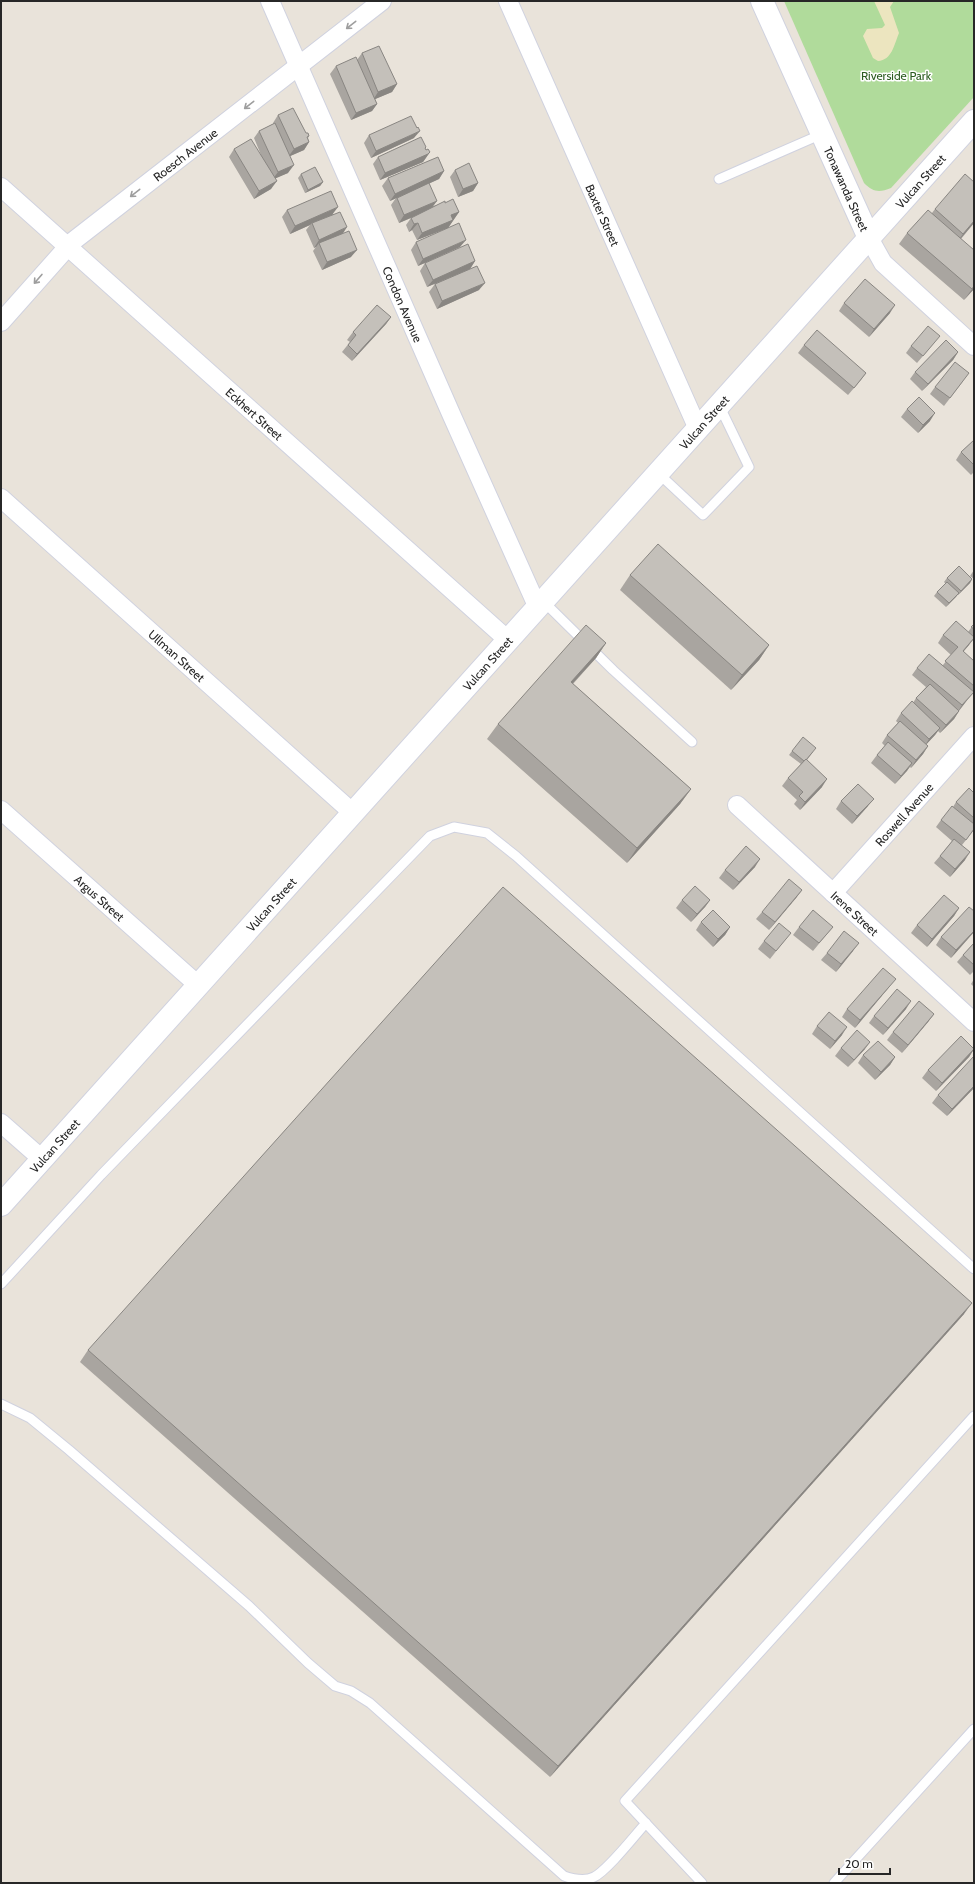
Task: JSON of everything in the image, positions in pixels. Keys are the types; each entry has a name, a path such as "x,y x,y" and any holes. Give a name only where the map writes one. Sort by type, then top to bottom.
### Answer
{"street":[{"name":"Condon Avenue","path":"270,1 540,604"},
{"name":"Roesch Avenue","path":"1,322 68,246 382,1"},
{"name":"Baxter Street","path":"508,1 698,429"},
{"name":"Tonawanda Street","path":"762,1 869,238 884,263 974,346"},
{"name":"Vulcan Street","path":"1,1204 974,122"},
{"name":"Eckhert Street","path":"1,186 508,640"},
{"name":"Ullman Street","path":"1,498 353,813"},
{"name":"Roswell Avenue","path":"833,893 974,736"},
{"name":"Irene Street","path":"737,805 974,1022"},
{"name":"Argus Street","path":"1,810 198,985"},
{"path":"1,1122 42,1160"}],"lane":[{"path":"719,179 822,134"},
{"path":"658,473 703,515 749,467 719,405"},
{"path":"540,604 692,742"},
{"path":"1,1284 101,1175 430,836 454,827 487,833 516,856 974,1269"},
{"path":"1,1404 30,1418 69,1450 249,1606 308,1663 335,1686 350,1691 370,1703 564,1876 575,1880 594,1877 624,1848 646,1822"},
{"path":"702,1883 625,1801 974,1416"},
{"path":"834,1883 974,1730"}],"green space":[{"name":"Riverside Park","path":"784,1 974,1 974,97 891,188 883,191 876,191 864,183"}],"sand":[{"path":"874,1 894,1 890,7 899,33 894,47 889,55 883,60 878,61 873,58 863,36 867,29 882,28 885,25"}],"building":[{"path":"379,46 397,84 378,92 362,53"},
{"path":"356,57 377,104 356,113 336,66"},
{"path":"293,108 309,136 307,137 309,142 294,149 278,115"},
{"path":"411,116 420,131 376,151 369,135"},
{"path":"275,123 294,165 278,172 259,131"},
{"path":"421,137 426,150 428,149 430,152 428,154 385,173 378,157"},
{"path":"251,139 277,181 259,191 234,149"},
{"path":"438,157 444,171 395,194 388,178"},
{"path":"469,163 478,183 463,189 455,170"},
{"path":"315,167 323,182 308,190 301,174"},
{"path":"965,174 974,182 974,221 963,234 935,209"},
{"path":"429,183 437,201 404,215 397,198"},
{"path":"331,191 338,207 295,226 287,210"},
{"path":"453,199 459,212 451,215 453,220 422,233 418,223 414,224 411,218 445,201 445,203"},
{"path":"928,210 974,250 974,286 972,289 907,233"},
{"path":"340,212 347,227 319,240 312,223"},
{"path":"459,223 466,240 423,259 416,242"},
{"path":"349,231 357,250 327,262 319,243"},
{"path":"468,244 475,261 433,280 425,263"},
{"path":"477,266 485,283 442,301 435,284"},
{"path":"865,279 895,305 874,329 844,303"},
{"path":"377,305 391,317 357,354 348,345 356,335 353,332"},
{"path":"928,326 940,336 923,356 911,346"},
{"path":"817,330 866,373 854,388 804,345"},
{"path":"946,340 958,352 928,384 915,372"},
{"path":"955,362 969,373 950,398 935,387"},
{"path":"919,397 935,413 923,425 907,409"},
{"path":"974,440 974,465 961,452"},
{"path":"658,544 769,645 742,675 630,575"},
{"path":"959,566 972,579 961,591 947,578"},
{"path":"947,582 959,593 949,603 937,592"},
{"path":"956,621 974,637 963,651 974,661 974,686 945,661 958,647 943,635"},
{"path":"586,625 606,643 571,682 691,789 637,848 498,724"},
{"path":"929,654 974,692 962,705 917,668"},
{"path":"930,684 959,711 946,725 916,698"},
{"path":"912,701 940,728 929,739 901,713"},
{"path":"900,721 928,746 916,760 887,735"},
{"path":"803,737 816,748 804,761 792,751"},
{"path":"888,742 912,763 901,776 877,755"},
{"path":"806,759 827,779 805,802 799,796 803,792 788,778"},
{"path":"858,784 874,799 857,816 841,801"},
{"path":"969,788 974,793 974,818 956,802"},
{"path":"952,806 974,824 974,829 966,840 941,820"},
{"path":"954,839 970,852 955,869 940,856"},
{"path":"746,846 760,859 739,882 725,870"},
{"path":"789,879 802,890 775,922 762,912"},
{"path":"695,886 710,900 697,914 682,900"},
{"path":"503,887 972,1303 558,1766 88,1350"},
{"path":"944,895 959,908 932,939 917,925"},
{"path":"969,907 974,911 974,931 956,950 941,937"},
{"path":"713,910 730,927 718,939 701,922"},
{"path":"813,910 833,927 819,943 799,927"},
{"path":"779,923 791,933 776,951 764,941"},
{"path":"844,931 859,943 841,964 827,953"},
{"path":"974,943 974,965 963,955"},
{"path":"883,968 896,979 860,1020 847,1009"},
{"path":"897,989 911,1001 888,1028 874,1016"},
{"path":"919,1001 934,1014 908,1045 893,1032"},
{"path":"829,1012 847,1027 835,1041 817,1026"},
{"path":"857,1030 870,1042 854,1060 841,1048"},
{"path":"961,1036 974,1049 942,1083 928,1070"},
{"path":"878,1041 895,1057 881,1072 863,1055"},
{"path":"974,1056 974,1086 952,1109 938,1095"}]}
